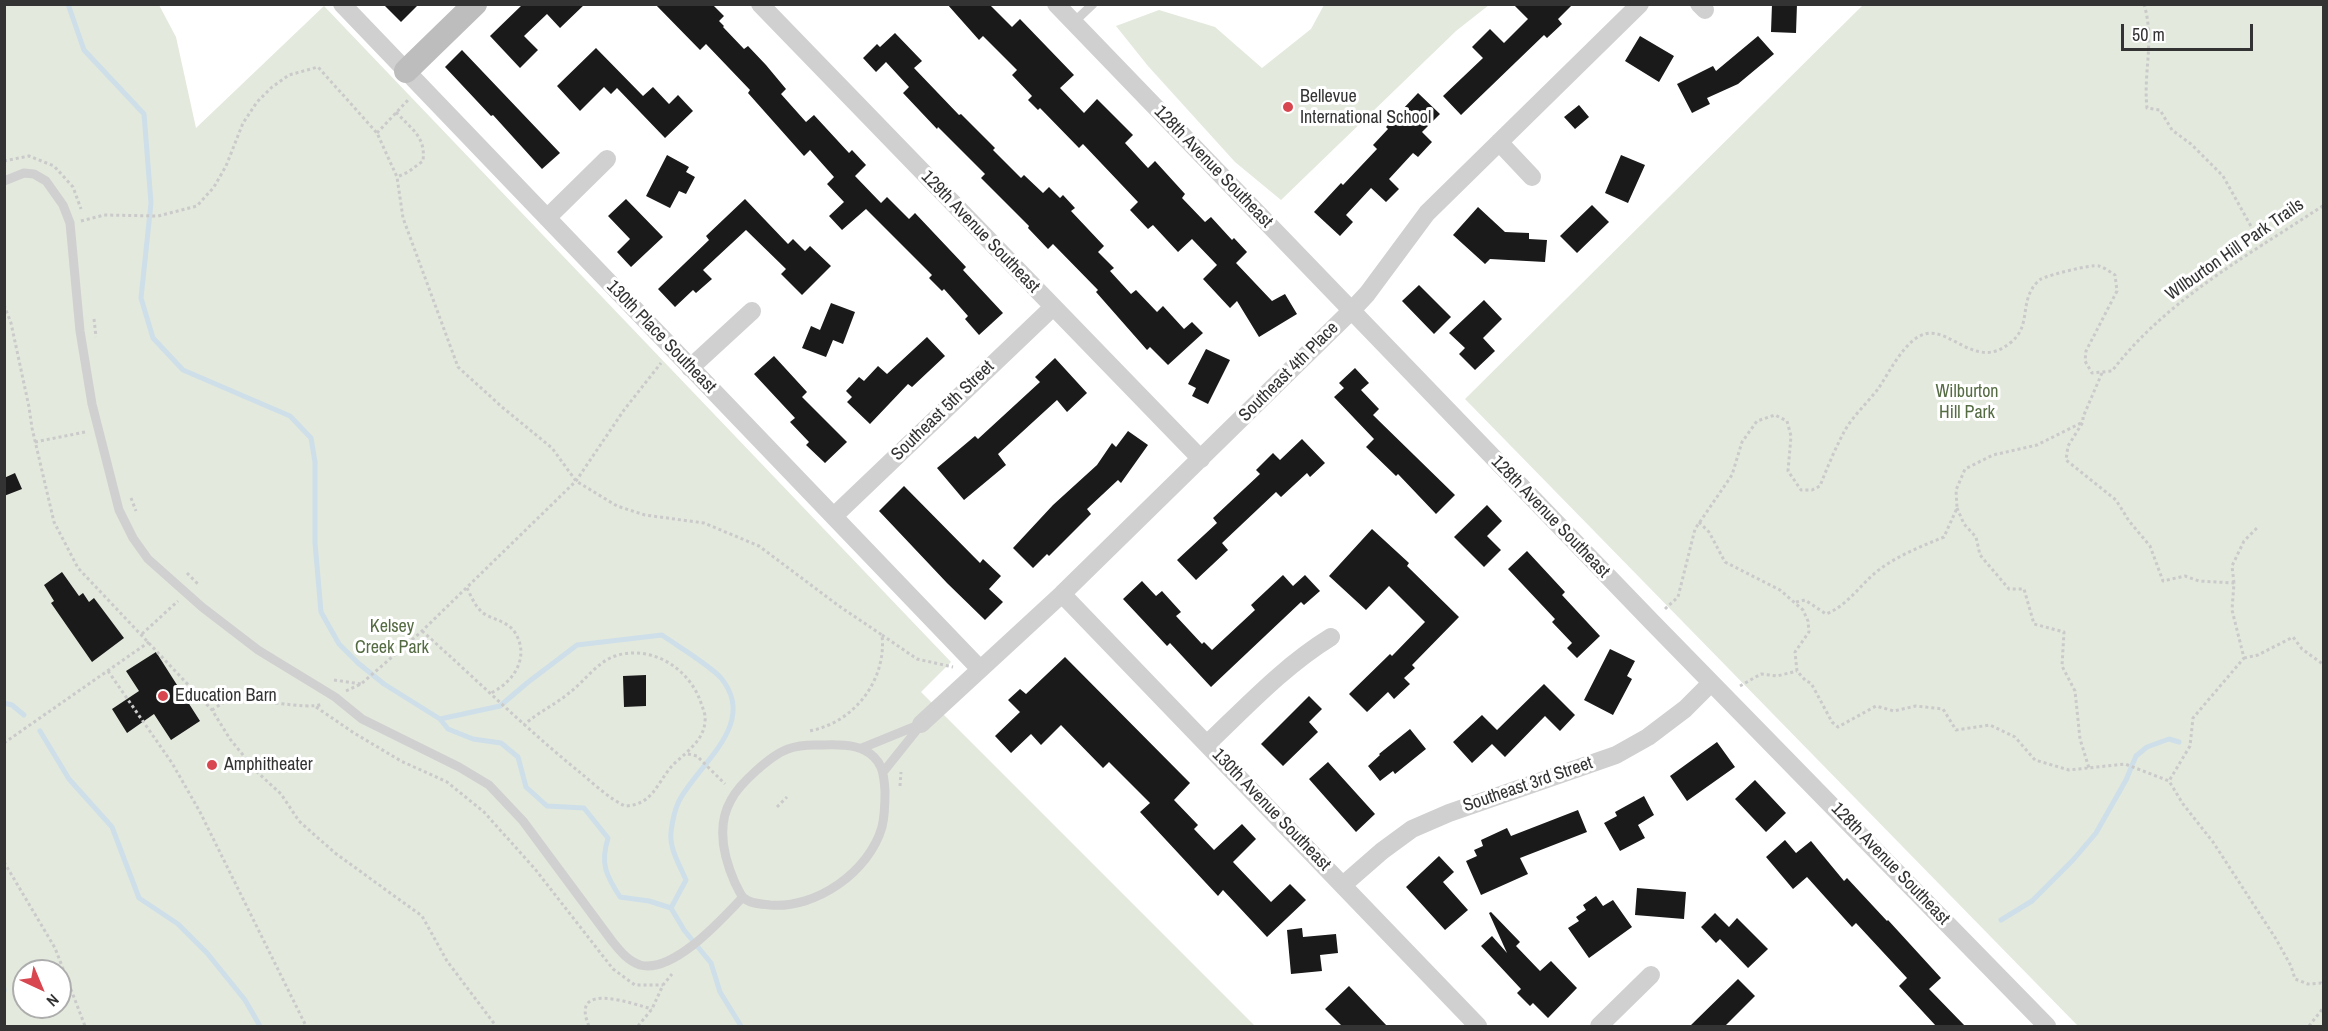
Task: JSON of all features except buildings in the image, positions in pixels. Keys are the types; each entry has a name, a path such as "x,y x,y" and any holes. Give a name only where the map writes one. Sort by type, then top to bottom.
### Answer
{"street":[{"name":"130th Place Southeast","path":"342,4 409,82 547,218 980,669"},
{"path":"409,82 475,4"},
{"name":"129th Avenue Southeast","path":"760,4 1201,459"},
{"name":"128th Avenue Southeast","path":"1056,4 2047,1026"},
{"name":"Southeast 4th Place","path":"921,724 1062,594 1352,310 1367,294 1427,213 1640,4"},
{"path":"1499,142 1532,177"},
{"path":"547,218 607,159"},
{"name":"Southeast 5th Street","path":"834,516 1053,307"},
{"path":"690,368 752,311"},
{"name":"130th Avenue Southeast","path":"1062,594 1478,1026"},
{"path":"1207,744 1303,654 1331,637"},
{"name":"Southeast 3rd Street","path":"1343,885 1382,851 1412,829 1449,813 1616,755 1648,737 1685,709 1712,683"},
{"path":"1599,1026 1651,975"}],"lane":[{"path":"1073,23 1093,4"},
{"path":"4,181 24,173 34,174 46,181 63,205 70,223 80,331 92,404 119,510 133,538 148,559 202,607 258,650 334,697 362,719 459,767 489,785 523,821 625,956 642,966 656,965 678,955 702,937 742,898"},
{"path":"862,748 884,771 885,810 882,829 873,847 851,872 816,898 794,904 760,904 742,898 723,846 726,815 732,798 756,772 786,750 814,744 862,748 921,724"},
{"path":"884,771 921,724"}],"path":[{"path":"2144,4 2148,18 2150,50 2145,93 2147,108 2160,110 2172,129 2191,144 2223,176 2262,246"},
{"path":"70,223 104,215 158,216 187,210 204,200 226,166 243,123 257,102 289,75 318,67 377,133 397,177 403,218 458,367 552,448 576,481 617,506 645,515 704,523 759,546 839,606 917,659 959,668"},
{"path":"377,133 396,112 409,82"},
{"path":"396,112 421,140 425,148 423,160 408,172 397,177"},
{"name":"WIlburton Hill Park Trails","path":"2102,373 2112,371 2129,348 2185,299 2324,205"},
{"path":"85,220 85,230"},
{"path":"1665,609 1678,597 1695,529 1732,475 1742,442 1757,421 1775,415 1787,421 1791,436 1788,471 1801,490 1812,490 1820,486 1845,431 1880,386 1896,359 1913,340 1924,334 1934,333 1976,351 1991,352 2001,348 2019,334 2026,316 2031,290 2040,279 2082,267 2098,266 2115,275 2117,291 2091,341 2085,361 2092,373 2102,373 2083,417 2083,422 2068,446 2066,460 2116,500 2129,521 2150,546 2163,581 2186,576 2199,581 2234,583"},
{"path":"4,305 11,323 54,522 78,568 212,710 230,740 256,771 281,794 299,821 335,853 422,916 447,961 496,1026"},
{"path":"94,317 96,340"},
{"path":"316,707 361,684 385,664 467,588 576,481 655,368 674,351"},
{"path":"2083,422 2037,445 1993,455 1965,469 1956,490 1957,508 1964,524 1976,537 1980,555 2009,589 2024,589 2034,624 2064,632 2062,666 2075,691 2080,739 2089,769"},
{"path":"35,442 87,432"},
{"path":"130,495 137,515"},
{"path":"1796,602 1805,600 1826,614 1837,610 1879,570 1915,549 1944,537 1957,508"},
{"path":"1699,522 1710,532 1725,562 1780,590 1803,610 1808,621 1809,632 1796,652 1797,671 1811,683 1832,722 1838,727 1876,706 1894,711 1916,706 1943,709 1956,730 1990,725 2015,737 2035,760 2069,770 2126,764 2169,781 2183,804 2208,835 2276,939 2291,966 2295,979 2308,984 2321,983 2324,985"},
{"path":"2244,658 2232,610 2234,583 2232,566 2244,541 2259,526"},
{"path":"180,568 202,588"},
{"path":"467,588 480,610 509,626 519,642 520,654 516,672 502,687 491,693"},
{"path":"142,634 179,600"},
{"path":"422,631 539,739 625,807 639,804 649,798 672,767 688,754 700,736 705,721 699,697 685,674 662,659 652,656 616,656 607,660 569,694 524,725"},
{"path":"800,731 834,723 856,708 881,666 882,635"},
{"path":"2169,781 2190,746 2193,718 2244,658 2258,655 2293,637 2302,649 2324,665"},
{"path":"4,743 149,642"},
{"path":"108,671 172,763 200,812 306,1026"},
{"path":"1740,686 1761,674 1777,676 1797,671"},
{"path":"332,680 361,684"},
{"path":"212,710 229,701 292,703 316,707 354,733 402,761 447,782 484,812 535,869 613,969 635,985 663,985"},
{"path":"688,754 697,756 717,775"},
{"path":"900,795 900,773 906,764"},
{"path":"777,807 787,797"},
{"path":"4,862 55,948 85,1026"},
{"path":"638,1026 652,1009 663,985 676,968"},
{"path":"589,1026 585,1019 588,1005 597,998 612,999 652,1009"},
{"path":"2309,1026 2324,1007"}],"green space":[{"name":"Kelsey Creek Park","path":"5,4 159,5 176,37 196,128 324,6 951,662 921,692 1255,1026 5,1026"},
{"name":"Wilburton Hill Park","path":"1864,4 2323,5 2323,1026 2078,1026 1465,399"},
{"name":"Bellevue International School","path":"1324,5 1489,5 1456,31 1281,200 1235,162 1148,66 1116,26 1159,10 1215,27 1262,68 1311,29"}],"waterway":[{"path":"68,4 84,50 144,114 151,203 141,298 153,338 183,370 290,416 311,438 315,462 315,543 321,612 339,644 384,684 440,719 448,729 473,739 501,743 518,757 526,787 547,806 584,808 608,838 605,855 606,869 620,897 649,901 671,908 684,930 711,963 720,992 741,1026"},
{"path":"440,719 500,706 577,645 662,635 710,668 721,678 731,695 733,711 729,727 721,743 688,787 676,808 671,838 686,880 671,908"},
{"path":"4,703 12,705 24,715"},
{"path":"40,731 69,779 112,827 139,898 178,924 207,953 245,1000 260,1026"},
{"path":"2001,920 2032,901 2096,833 2126,780 2136,756 2147,747 2169,739 2179,742"}],"place":[{"name":"Bellevue International School","path":"1288,107"},
{"name":"Education Barn","path":"163,696"},
{"name":"Amphitheater","path":"212,765"}]}
